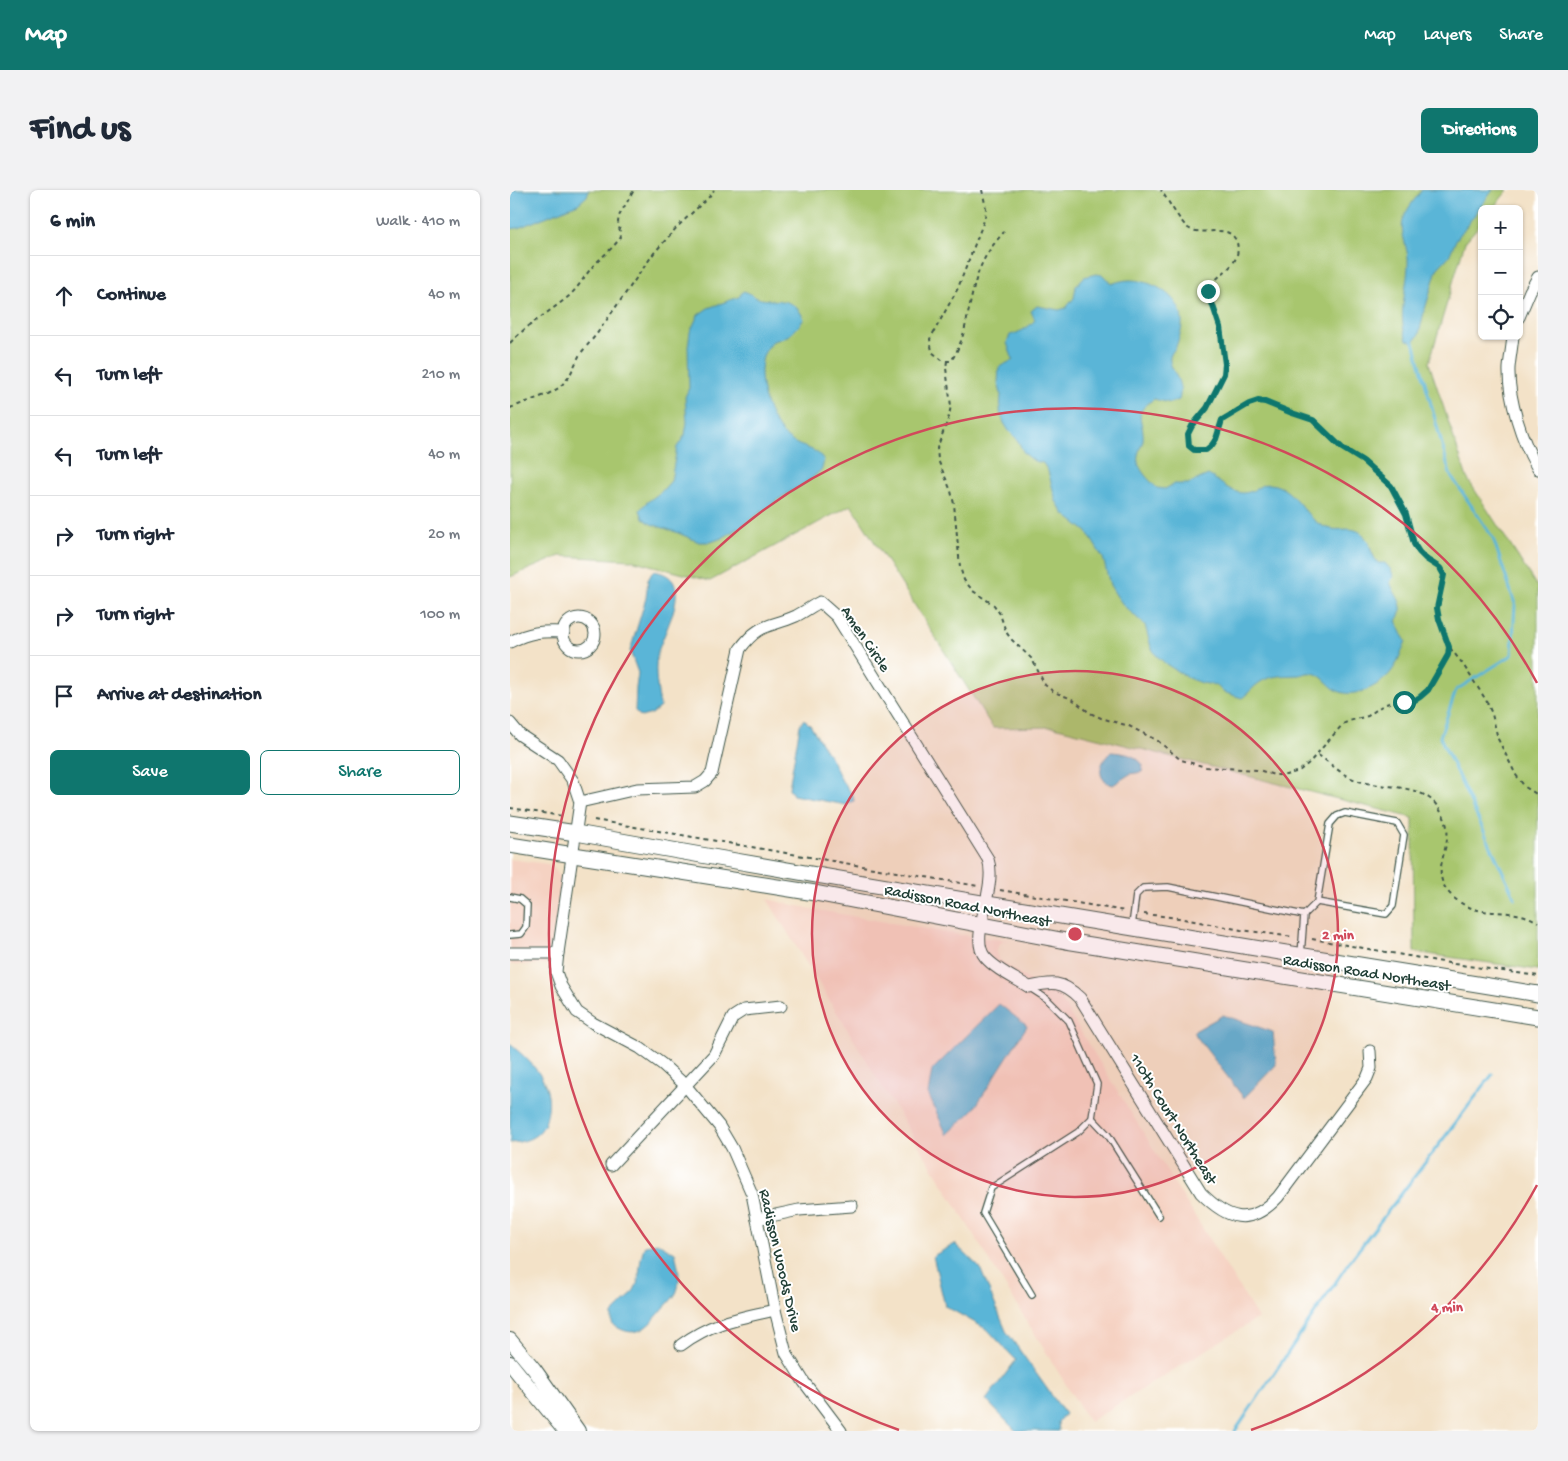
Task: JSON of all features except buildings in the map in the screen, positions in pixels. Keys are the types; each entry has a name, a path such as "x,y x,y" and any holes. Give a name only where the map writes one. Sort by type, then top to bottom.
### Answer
{"main road":[{"name":"Radisson Road Northeast","path":"510,824 576,833 987,905 1538,994"},
{"name":"Radisson Road Northeast","path":"510,845 816,893 1066,941 1538,1016"}],"street":[{"path":"1523,308 1538,277"},
{"path":"1512,340 1509,368 1512,401 1530,456 1538,469"},
{"name":"Amen Circle","path":"580,802 637,789 695,787 705,781 712,773 740,649 750,636 762,627 796,616 820,602 837,617 983,848 991,868 987,905"},
{"path":"510,642 535,632 564,632"},
{"path":"510,723 520,735 558,760 573,781 580,802"},
{"name":"Radisson Woods Drive","path":"580,802 558,953 556,972 560,986 577,1012 593,1023 640,1048 686,1085 719,1126 732,1148 752,1194 775,1310 786,1353 804,1382 841,1431"},
{"path":"987,905 979,944 981,951 996,967 1029,988"},
{"path":"510,953 558,953"},
{"name":"110th Court Northeast","path":"1029,988 1049,983 1062,985 1072,989 1080,998 1201,1193 1215,1207 1230,1216 1256,1214 1268,1209 1367,1078 1371,1068 1370,1051"},
{"path":"611,1165 714,1055 734,1017 744,1010 781,1006"},
{"path":"757,1219 799,1210 852,1206"},
{"path":"681,1344 718,1323 775,1310"},
{"path":"510,1340 534,1369 578,1431"},
{"path":"510,1363 565,1431"}],"lane":[{"path":"1301,955 1304,915 1317,902 1330,824 1337,816 1345,812 1397,823 1404,835 1393,906 1386,914 1317,902"},
{"path":"1132,927 1136,895 1143,888 1168,887 1304,915"},
{"path":"510,897 520,899 527,905 526,927 521,934 510,935"},
{"path":"1029,988 1048,999 1069,1021 1097,1084 1092,1118 1078,1132 991,1188 983,1213 1032,1296"},
{"path":"1092,1118 1108,1135 1159,1216"}],"path":[{"path":"510,343 542,314 565,300 594,265 616,244 621,237 618,222 619,216 634,190"},
{"path":"510,408 559,388 569,377 580,354 596,335 654,253 714,190"},
{"path":"982,190 986,208 985,218 958,288 930,339 932,352 943,361 951,362 956,353 962,340 974,288 983,260 1004,232"},
{"path":"1161,190 1188,228 1198,232 1224,231 1231,234 1238,246 1238,254 1233,262 1216,279 1208,291 1220,327 1225,364 1224,374 1207,408 1188,434 1189,446 1194,450 1206,450 1216,439 1222,420 1238,409 1258,401 1265,402 1313,420 1342,448 1363,461 1391,486 1406,514 1414,544 1426,559 1440,568 1444,575 1437,608 1449,647 1476,684 1492,714 1498,739 1516,775 1525,787 1538,795"},
{"path":"947,361 946,368 951,406 948,420 937,448 938,460 951,490 954,504 960,567 964,580 973,591 994,605 1000,614 1006,632 1032,659 1045,686 1072,700 1090,713 1140,731 1158,741 1181,760 1191,764 1215,768 1259,770 1274,775 1286,775 1299,771 1318,755 1336,732 1349,721 1368,716 1383,705 1392,702 1412,702 1420,697 1434,679 1448,655 1449,647"},
{"path":"1318,755 1348,777 1371,784 1406,789 1430,798 1446,820 1448,827 1449,836 1440,863 1440,871 1442,880 1452,895 1467,907 1476,910 1486,913 1519,913 1538,922"},
{"path":"510,808 562,816"},
{"path":"594,820 975,886"},
{"path":"1005,891 1060,898 1125,911"},
{"path":"1144,914 1294,937"},
{"path":"1312,939 1454,964 1538,976"}],"shaded area":[{"path":"510,859 548,864 555,868 560,878 561,885 550,964 510,965"},
{"path":"767,899 817,910 961,935 1011,941 1004,941 999,944 996,951 998,959 1048,993 1049,989 1055,990 1258,1318 1089,1422"}],"green space":[{"path":"510,190 1508,190 1495,205 1478,205 1478,227 1465,242 1429,363 1467,478 1538,588 1538,970 1414,952 1413,818 1054,727 993,728 851,505 710,581 631,560 560,556 510,577"}],"water":[{"path":"510,190 589,190 587,196 578,204 518,228 510,229"},
{"path":"1422,190 1493,190 1482,205 1478,205 1478,210 1456,240 1449,256 1437,269 1419,334 1414,342 1407,340 1403,320 1408,258 1402,224 1411,204"},
{"path":"1096,274 1103,275 1111,284 1130,280 1156,286 1171,297 1177,304 1180,312 1181,330 1176,347 1170,357 1171,366 1180,387 1179,400 1170,403 1154,399 1140,413 1143,440 1138,453 1138,460 1143,473 1157,488 1165,489 1174,484 1188,484 1208,475 1227,488 1243,493 1270,484 1288,492 1315,521 1323,526 1332,529 1353,529 1360,533 1366,539 1378,563 1385,563 1394,577 1390,581 1401,608 1398,624 1406,641 1393,669 1380,682 1366,690 1343,693 1336,690 1316,674 1279,676 1264,680 1242,698 1223,692 1216,685 1201,683 1188,678 1156,655 1151,647 1145,625 1124,606 1110,585 1103,558 1087,532 1064,514 1056,501 1048,471 1043,463 1034,461 1024,453 1017,439 1004,423 1000,412 999,367 1013,360 1007,343 1010,335 1018,333 1035,320 1031,311 1037,306 1059,310 1066,308 1074,298 1076,286 1084,277"},
{"path":"743,291 759,298 791,304 796,307 804,319 791,334 773,341 764,354 761,365 761,377 766,403 778,428 786,437 814,451 824,460 822,469 811,479 740,527 722,538 711,542 699,542 651,524 643,518 640,510 671,481 677,447 685,435 687,422 685,397 689,388 688,347 690,332 698,315 708,308 739,297"},
{"path":"653,571 667,575 674,583 676,594 674,607 656,663 660,707 652,714 641,717 635,711 638,673 630,651 646,598 648,580"},
{"path":"804,719 810,725 832,760 842,781 853,795 854,801 846,805 793,795 789,788 800,725"},
{"path":"1111,752 1133,756 1143,765 1142,772 1130,774 1113,785 1107,783 1101,775 1101,770 1104,761"},
{"path":"999,1004 1027,1026 974,1109 947,1135 928,1094 932,1070"},
{"path":"1223,1015 1273,1032 1276,1065 1244,1098 1193,1032"},
{"path":"510,1044 528,1060 541,1077 546,1086 548,1108 546,1120 541,1131 527,1140 510,1143"},
{"path":"658,1243 675,1253 679,1276 675,1296 646,1327 634,1332 620,1329 612,1324 612,1314 628,1298 637,1285 645,1245"},
{"path":"955,1244 980,1268 1006,1331 1065,1414 1058,1422 1059,1431 1016,1431 986,1400 1016,1360 988,1330 945,1306 933,1256"}],"waterway":[{"path":"1414,342 1450,474 1493,538 1515,604 1512,655 1456,690 1440,737 1515,898"},
{"path":"1235,1431 1350,1261 1492,1075"}],"route":[{"path":"1208,291 1220,327 1225,364 1224,374 1207,408 1188,434 1189,446 1194,450 1206,450 1216,439 1222,420 1238,409 1258,401 1313,420 1342,448 1363,461 1391,486 1406,514 1414,544 1426,559 1440,568 1444,575 1437,608 1449,647 1448,655 1428,690 1412,702 1404,702"}]}
